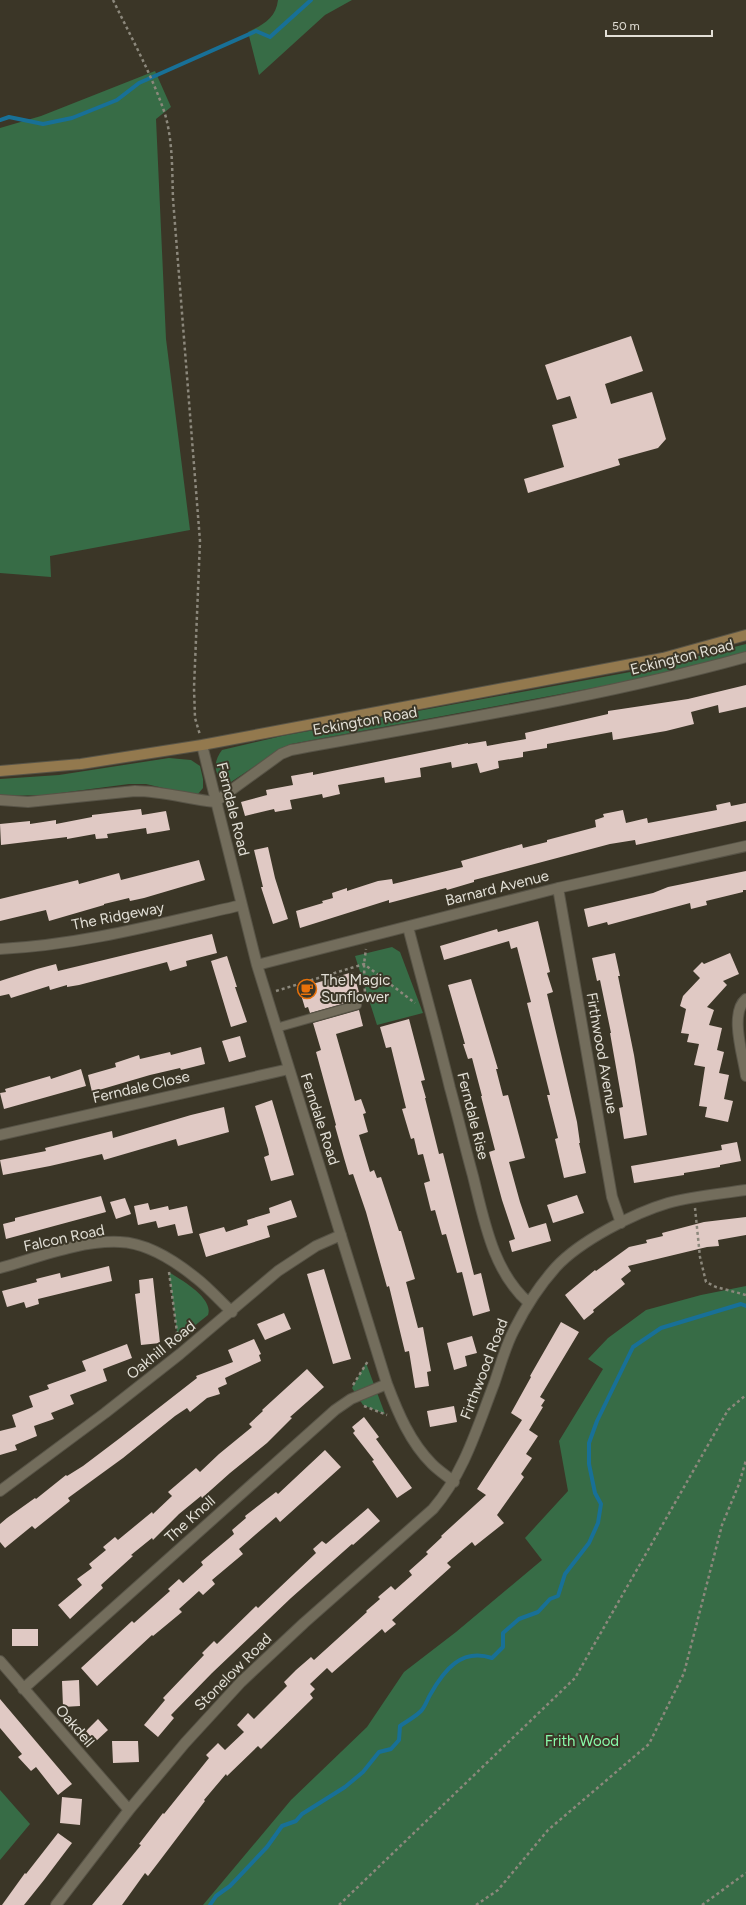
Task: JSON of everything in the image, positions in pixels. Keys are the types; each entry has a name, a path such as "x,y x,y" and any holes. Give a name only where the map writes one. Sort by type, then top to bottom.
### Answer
{"main road":[{"name":"Eckington Road","path":"0,771 81,764 202,745 663,658 746,635"}],"street":[{"name":"Eckington Road","path":"215,802 281,754 291,750 491,713 661,679 746,657"},
{"name":"Ferndale Road","path":"202,745 215,802 257,965 386,1384 397,1410 419,1449 433,1465 454,1482"},
{"path":"0,800 28,802 135,791 149,791 187,799 215,802"},
{"name":"Barnard Avenue","path":"257,965 558,888 746,846"},
{"name":"Firthwood Avenue","path":"558,888 612,1197 621,1223"},
{"name":"The Ridgeway","path":"0,949 44,945 104,936 242,905"},
{"name":"Ferndale Rise","path":"408,927 485,1225 496,1255 508,1279 521,1296 529,1303"},
{"path":"746,998 741,1003 737,1021 746,1076"},
{"name":"Ferndale Close","path":"0,1135 289,1069"},
{"name":"Firthwood Road","path":"454,1482 472,1444 513,1332 529,1303 557,1266 575,1252 621,1223 644,1212 668,1203 746,1190"},
{"name":"Oakhill Road","path":"0,1491 105,1413 180,1354 296,1258 316,1246 341,1235"},
{"name":"Falcon Road","path":"0,1268 81,1246 120,1242 136,1245 154,1251 196,1278 232,1312"},
{"name":"The Knoll","path":"23,1689 335,1410 351,1399 386,1384"},
{"name":"Stonelow Road","path":"56,1905 129,1810 185,1743 241,1682 304,1623 433,1509 454,1482"},
{"name":"Oakdell","path":"0,1661 129,1810"}],"lane":[{"path":"276,1028 357,1005"}],"path":[{"path":"113,0 150,77 165,115 171,144 173,199 200,541 194,688 195,718 202,745"},
{"path":"357,1005 365,996 364,964 368,937"},
{"path":"364,964 432,1016"},
{"path":"266,994 364,964"},
{"path":"694,1198 700,1257 706,1282 716,1287 746,1295"},
{"path":"170,1260 169,1272 180,1354"},
{"path":"339,1905 575,1678 728,1410 746,1395"},
{"path":"476,1905 498,1890 548,1830 649,1744 684,1673 722,1525 739,1484 746,1460"},
{"path":"702,1905 746,1873"}],"green space":[{"path":"278,0 352,0 325,15 259,75 248,32 264,24 272,16 275,12"},
{"path":"155,71 171,107 156,119 166,339 190,530 50,556 51,577 0,573 0,128 41,116"},
{"path":"746,644 746,652 647,678 291,744 277,751 231,782 222,781 216,770 217,758 222,750 282,736 652,668"},
{"path":"169,758 191,760 200,766 203,779 203,788 198,794 185,793 146,784 129,784 45,795 0,796 0,779 59,775"},
{"path":"392,947 400,952 423,1013 377,1025 355,956"},
{"path":"169,1272 195,1290 206,1302 209,1309 208,1315 178,1339"},
{"name":"Frith Wood","path":"746,1286 746,1905 203,1905 291,1800 367,1727 404,1672 456,1632 542,1560 525,1538 568,1491 559,1441 603,1369 588,1359 608,1338 646,1310 701,1295"},
{"path":"366,1363 385,1414 363,1405 352,1388"},
{"path":"0,1790 30,1824 0,1860"}],"building":[{"path":"631,336 643,371 605,384 611,404 652,392 666,439 658,448 618,459 620,465 528,493 524,479 564,467 552,425 577,418 570,396 557,400 545,365"},
{"path":"746,685 746,707 719,713 718,705 691,712 694,724 666,731 613,740 612,732 547,744 547,748 523,752 523,757 498,761 499,768 480,773 477,763 452,768 451,762 420,768 421,777 385,783 384,777 338,785 340,794 323,798 322,794 290,800 292,809 275,812 274,809 245,816 241,802 267,795 266,790 293,785 291,776 313,772 313,775 468,743 486,741 487,746 526,739 525,733 608,714 608,711 688,699"},
{"path":"730,802 731,806 746,803 746,821 636,845 635,840 610,844 474,880 474,882 447,890 446,888 389,903 389,900 300,928 296,911 323,903 322,901 333,898 332,893 347,888 347,891 378,881 392,879 393,884 463,867 461,861 522,844 523,848 547,842 547,840 596,827 595,820 604,817 603,814 623,810 626,823 647,818 648,823 717,810 716,805"},
{"path":"141,809 142,815 166,811 170,830 147,834 146,828 107,834 108,838 96,839 95,834 67,839 67,837 1,845 0,824 30,821 30,824 56,820 56,824 92,817 92,815"},
{"path":"268,847 275,878 288,919 273,924 261,887 263,887 254,850"},
{"path":"199,860 205,880 144,898 130,901 129,898 104,904 49,921 46,910 0,921 0,899 78,880 79,884 119,873 121,880"},
{"path":"746,871 746,890 706,901 707,905 691,909 690,903 608,925 607,922 588,927 584,909 653,893 668,887"},
{"path":"538,921 550,972 547,973 553,992 547,994 577,1122 579,1143 586,1173 564,1178 555,1139 558,1138 547,1095 550,1095 527,1003 531,1002 517,947 511,949 509,941 444,960 440,946 497,929 498,932"},
{"path":"212,934 217,953 186,961 187,966 170,971 167,962 79,985 67,987 67,985 50,990 49,986 11,998 9,994 0,996 0,981 37,969 56,964 58,971"},
{"path":"615,953 647,1135 624,1139 619,1108 623,1107 611,1033 600,980 597,981 592,958"},
{"path":"730,953 739,974 723,981 727,985 707,1007 714,1010 709,1025 722,1028 717,1050 724,1052 719,1073 729,1075 724,1099 733,1101 728,1122 705,1117 707,1107 699,1106 705,1067 694,1065 699,1044 687,1042 689,1034 681,1033 686,1009 680,1006 683,996 700,978 693,971 702,962 704,964"},
{"path":"227,956 237,987 235,987 247,1022 231,1027 211,961"},
{"path":"353,972 359,992 354,994 356,1000 310,1013 308,1007 305,1008 299,988"},
{"path":"471,979 498,1069 496,1069 503,1096 508,1095 525,1158 509,1162 520,1202 529,1228 546,1223 551,1241 512,1252 509,1241 515,1239 502,1200 489,1152 495,1150 472,1058 468,1059 463,1044 465,1044 448,985"},
{"path":"359,1010 363,1026 336,1034 355,1101 361,1099 366,1113 363,1114 368,1132 359,1135 370,1172 374,1170 377,1178 381,1177 399,1231 401,1231 415,1279 406,1282 418,1328 423,1327 431,1371 427,1372 429,1386 415,1388 409,1351 405,1352 389,1286 387,1287 366,1212 353,1174 349,1175 316,1052 321,1050 313,1023"},
{"path":"409,1019 425,1080 421,1081 439,1154 443,1153 474,1275 481,1273 490,1311 473,1316 462,1272 457,1273 446,1234 442,1235 435,1210 431,1211 424,1183 430,1181 423,1154 418,1155 414,1138 411,1139 402,1109 406,1108 391,1047 386,1048 380,1027"},
{"path":"240,1036 246,1057 229,1062 222,1041"},
{"path":"201,1047 205,1064 150,1075 92,1092 88,1075 116,1067 115,1063 139,1055 140,1059 170,1052 171,1055"},
{"path":"81,1069 86,1086 4,1109 0,1093 6,1092 5,1089 50,1076 51,1079"},
{"path":"272,1100 294,1175 271,1181 264,1157 269,1155 268,1149 255,1106"},
{"path":"224,1107 229,1132 178,1146 176,1139 104,1160 102,1154 3,1175 0,1160 46,1151 45,1148 112,1131 113,1138"},
{"path":"737,1142 741,1161 720,1165 720,1167 684,1173 684,1175 634,1183 631,1166 722,1150 721,1145"},
{"path":"577,1195 584,1213 553,1223 547,1205"},
{"path":"101,1196 106,1212 6,1239 3,1224 15,1221 15,1218"},
{"path":"125,1198 131,1214 116,1219 110,1202"},
{"path":"291,1200 297,1217 267,1226 270,1237 206,1257 199,1234 224,1227 226,1232 248,1225 247,1220 270,1213 269,1208"},
{"path":"148,1203 150,1210 168,1206 169,1210 187,1206 193,1233 178,1236 175,1224 158,1228 156,1221 138,1225 134,1206"},
{"path":"746,1217 746,1235 718,1240 719,1246 707,1247 628,1266 631,1271 621,1279 625,1284 593,1310 594,1312 584,1320 565,1295 595,1270 596,1271 629,1247 647,1243 646,1240 663,1236 662,1233 704,1222"},
{"path":"109,1266 112,1281 38,1299 39,1304 26,1308 24,1302 7,1307 2,1291 37,1282 36,1279 60,1273 61,1278"},
{"path":"324,1269 351,1359 333,1364 307,1274"},
{"path":"153,1278 160,1343 141,1345 135,1294 140,1293 139,1280"},
{"path":"284,1313 291,1329 265,1340 257,1324"},
{"path":"561,1322 579,1332 540,1397 545,1400 541,1406 543,1407 529,1430 538,1436 526,1454 532,1458 521,1474 524,1477 497,1515 504,1523 475,1546 472,1542 447,1563 451,1567 392,1620 396,1624 385,1633 382,1629 332,1673 327,1668 310,1684 315,1689 310,1694 313,1698 261,1749 258,1746 227,1776 226,1774 204,1800 205,1801 148,1876 145,1873 122,1905 92,1905 141,1845 139,1844 163,1813 164,1814 209,1758 206,1755 218,1743 225,1750 244,1732 237,1725 248,1713 254,1719 287,1686 284,1682 296,1670 311,1657 314,1660 367,1612 366,1611 380,1599 378,1597 391,1586 395,1590 412,1575 409,1571 428,1554 426,1552 442,1537 441,1536 486,1495 477,1489 522,1420 511,1413"},
{"path":"472,1336 477,1353 465,1356 467,1366 454,1370 447,1343"},
{"path":"254,1339 261,1354 259,1355 261,1361 225,1378 227,1384 218,1388 220,1394 207,1398 190,1412 187,1408 175,1416 123,1458 68,1498 70,1501 35,1529 32,1526 5,1548 0,1542 0,1524 7,1518 35,1498 36,1499 66,1475 67,1476 83,1466 197,1378 196,1376 233,1362 228,1350"},
{"path":"127,1344 132,1358 103,1369 107,1381 70,1395 74,1404 51,1413 54,1419 34,1426 37,1436 15,1445 17,1450 0,1455 0,1431 16,1427 12,1415 33,1407 29,1396 49,1389 47,1385 86,1371 82,1361"},
{"path":"307,1369 324,1387 290,1417 292,1418 267,1443 202,1498 201,1496 179,1514 153,1540 152,1538 131,1555 133,1556 101,1585 103,1588 70,1619 58,1605 82,1585 77,1579 92,1568 89,1564 106,1550 103,1547 115,1537 118,1540 152,1512 153,1514 172,1496 168,1492 196,1468 200,1472 252,1427 249,1424 263,1411 262,1410"},
{"path":"454,1406 457,1422 430,1427 427,1411"},
{"path":"364,1417 379,1437 376,1439 412,1488 397,1498 372,1461 374,1460 353,1433 355,1431 352,1427"},
{"path":"325,1450 341,1467 280,1522 276,1517 239,1549 243,1554 212,1580 215,1584 203,1595 199,1591 179,1609 182,1612 153,1636 152,1635 97,1686 81,1668 132,1621 134,1623 170,1591 168,1589 179,1579 183,1583 203,1565 201,1562 234,1534 232,1530 246,1518 245,1516 276,1492 278,1494"},
{"path":"368,1508 380,1521 291,1598 212,1673 171,1715 174,1718 158,1737 144,1725 165,1700 163,1698 204,1655 202,1653 214,1641 217,1644 256,1606 258,1608 316,1553 313,1549 322,1541 326,1544"},
{"path":"12,1629 38,1629 38,1646 12,1646"},
{"path":"79,1680 80,1706 63,1707 62,1681"},
{"path":"0,1699 72,1784 58,1795 36,1767 31,1771 18,1757 22,1754 0,1728"},
{"path":"98,1719 108,1730 95,1742 86,1731"},
{"path":"112,1741 138,1741 139,1762 113,1763"},
{"path":"62,1797 82,1799 80,1825 60,1823"},
{"path":"58,1833 72,1843 44,1880 24,1905 2,1905 25,1873 26,1874"}],"waterway":[{"path":"0,120 9,117 43,124 72,118 117,100 139,83 256,31 270,37 311,0"},
{"path":"210,1905 216,1896 230,1886 267,1847 282,1826 296,1821 302,1814 345,1787 363,1772 379,1752 391,1749 399,1740 400,1726 424,1708 441,1677 455,1663 471,1656 492,1658 503,1647 503,1633 519,1619 538,1612 550,1599 558,1596 565,1574 589,1543 598,1523 601,1504 595,1493 589,1464 589,1443 597,1421 633,1347 661,1328 741,1304 746,1306"}],"place":[{"name":"The Magic Sunflower","path":"307,989"}]}
